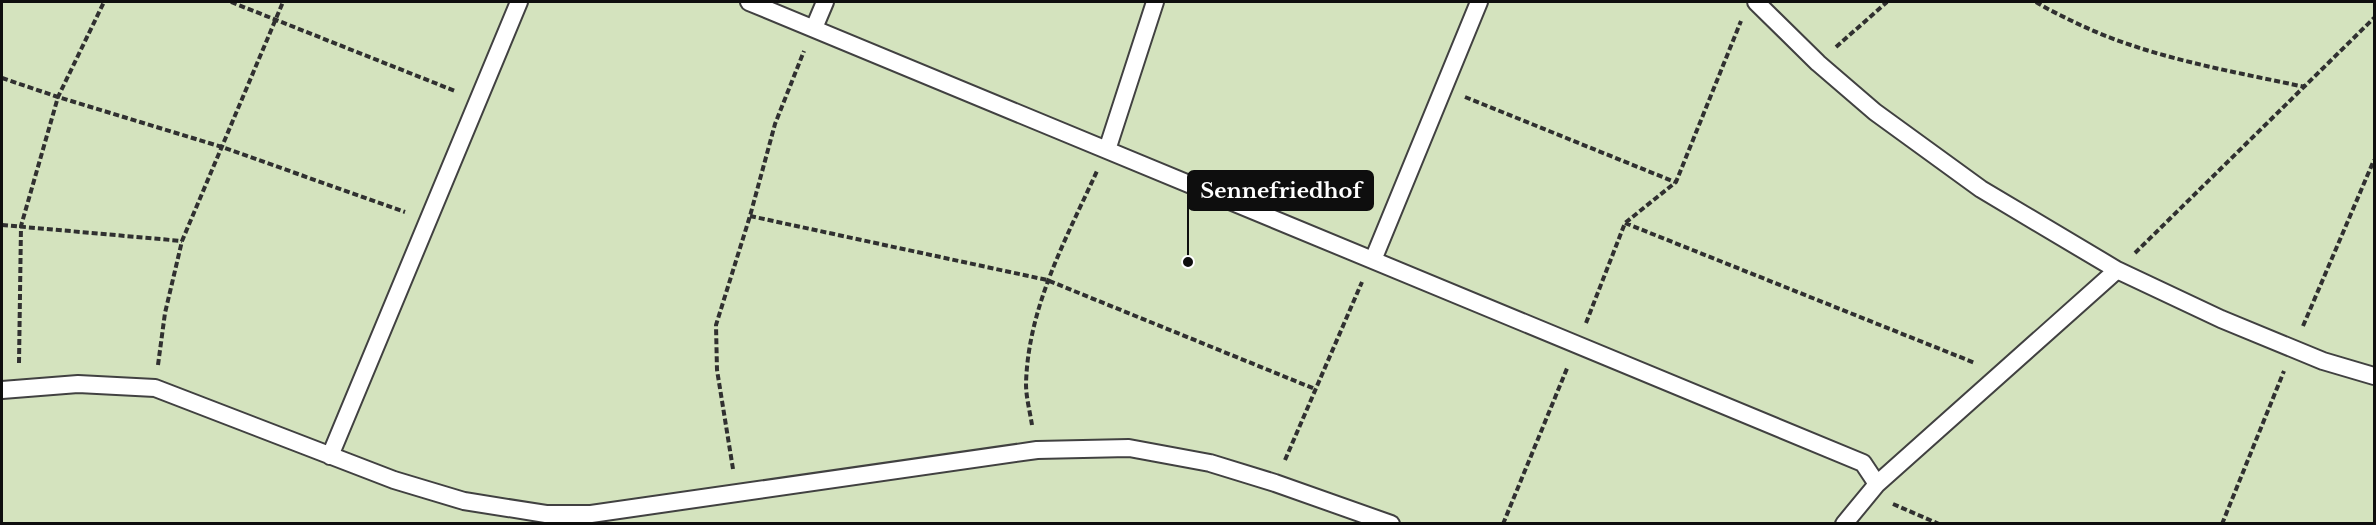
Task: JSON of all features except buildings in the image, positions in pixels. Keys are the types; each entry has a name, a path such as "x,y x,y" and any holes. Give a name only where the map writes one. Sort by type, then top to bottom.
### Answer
{"lane":[{"path":"330,456 519,2"},
{"path":"749,2 1863,463 1877,484"},
{"path":"814,28 825,2"},
{"path":"1107,150 1155,2"},
{"path":"1373,260 1479,2"},
{"path":"1756,2 1818,63 1875,112 1982,189 2117,270 2231,324 2323,361 2374,376"},
{"path":"1844,524 1877,484 2117,270"},
{"path":"2,390 78,384 155,388 394,480 464,501 546,514 591,514 1036,450 1129,448 1210,463 1275,483 1391,524"}],"path":[{"path":"19,389 21,226 58,97 104,2"},
{"path":"231,2 478,100"},
{"path":"155,388 165,313 182,241 283,2"},
{"path":"1818,63 1887,2"},
{"path":"2036,2 2085,27 2139,49 2306,87"},
{"path":"1503,524 1625,223 1676,182 1744,14"},
{"path":"2117,270 2374,18"},
{"path":"737,494 717,370 716,325 750,216 775,124 814,28"},
{"path":"2,78 222,147 429,220"},
{"path":"1443,88 1676,182"},
{"path":"1036,450 1026,386 1031,334 1047,280 1107,150"},
{"path":"750,216 1047,280 1315,389"},
{"path":"1625,223 2001,374"},
{"path":"2,225 182,241"},
{"path":"1275,483 1373,260"},
{"path":"1877,484 1893,504 1939,524"}],"green space":[{"path":"2,2 2374,2 2374,523 2,523"}],"place":[{"name":"Sennefriedhof","path":"1188,262"}]}
